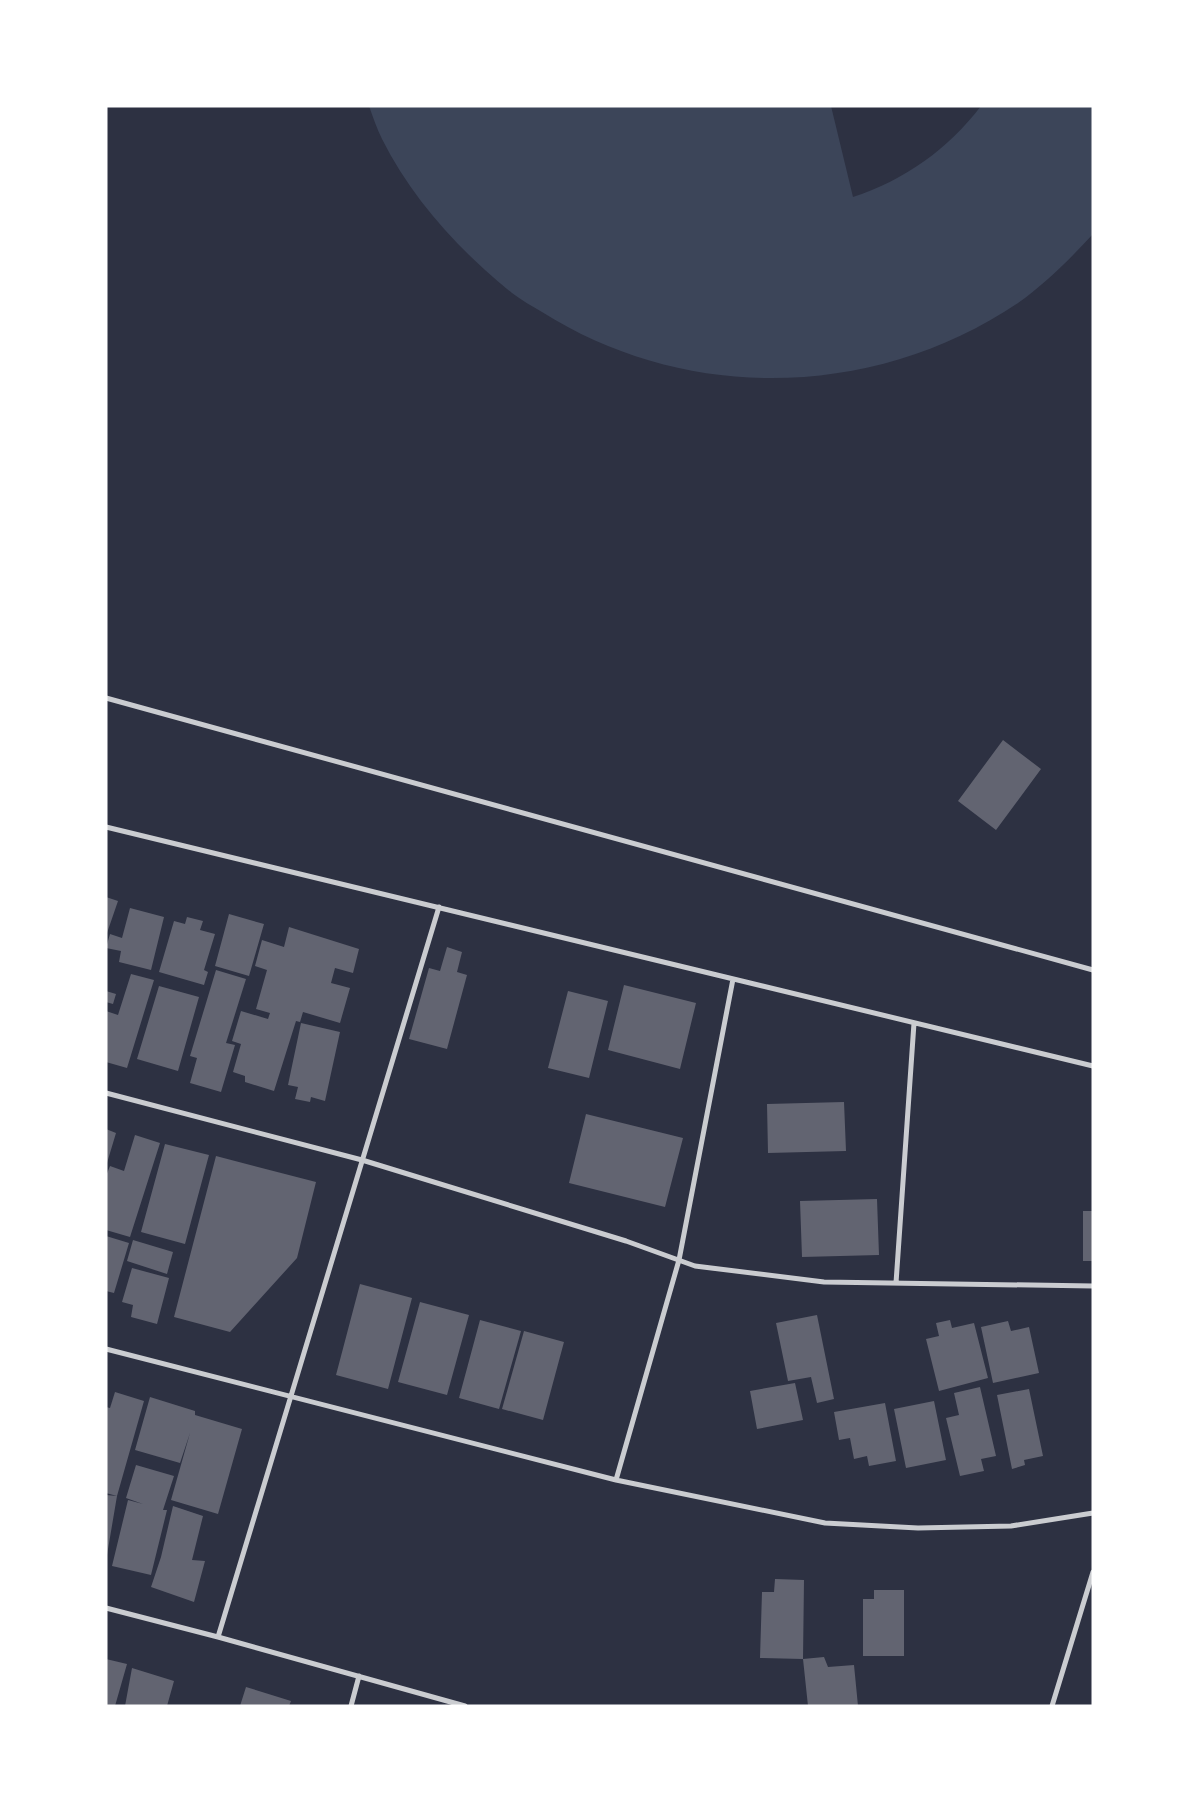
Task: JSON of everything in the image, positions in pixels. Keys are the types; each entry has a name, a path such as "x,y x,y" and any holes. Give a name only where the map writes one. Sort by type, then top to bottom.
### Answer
{"street":[{"path":"106,698 1093,970"},
{"path":"106,827 1093,1066"},
{"path":"218,1637 439,908"},
{"path":"616,1480 679,1260 733,979"},
{"path":"896,1283 914,1023"},
{"path":"106,1093 362,1160 626,1241 696,1266 824,1282 1093,1286"},
{"path":"106,1349 616,1480 825,1523 918,1528 1011,1526 1093,1513"},
{"path":"1052,1706 1093,1572"},
{"path":"106,1608 218,1637 465,1706"},
{"path":"351,1706 359,1676"}],"shaded area":[{"path":"369,106 831,106 853,197 890,182 924,161 954,136 981,106 1093,106 1093,234 1057,271 1018,303 962,335 904,358 843,372 781,378 719,375 658,363 599,342 542,312 512,293 455,241 415,193 380,135"}],"building":[{"path":"1003,740 1041,769 996,830 958,801"},
{"path":"106,897 118,901 107,933 106,933"},
{"path":"130,908 164,917 151,970 119,962 121,951 106,948 110,934 122,938"},
{"path":"229,914 264,924 249,976 215,966"},
{"path":"187,917 203,921 200,930 215,934 204,970 208,972 204,985 159,972 174,921 185,924"},
{"path":"289,927 359,949 353,973 335,968 331,983 350,988 340,1023 303,1012 300,1022 296,1021 274,1091 245,1082 245,1076 233,1072 241,1044 232,1041 241,1011 268,1019 270,1013 256,1009 267,970 255,966 262,940 284,947"},
{"path":"447,947 462,952 457,972 467,975 447,1049 409,1039 429,968 440,971"},
{"path":"216,970 246,979 226,1043 235,1045 221,1092 190,1083 197,1058 190,1056"},
{"path":"131,974 154,980 127,1068 106,1062 106,1011 118,1015"},
{"path":"624,985 696,1003 680,1069 608,1050"},
{"path":"159,986 199,997 178,1071 137,1059"},
{"path":"106,991 116,994 113,1004 106,1002"},
{"path":"568,991 608,1001 589,1078 548,1068"},
{"path":"301,1023 340,1032 325,1101 311,1097 310,1102 295,1099 298,1087 288,1085"},
{"path":"844,1102 846,1151 768,1153 767,1104"},
{"path":"586,1114 683,1138 665,1207 569,1183"},
{"path":"106,1129 116,1133 107,1163 106,1163"},
{"path":"135,1135 160,1143 130,1237 106,1230 106,1176 110,1166 124,1171"},
{"path":"165,1144 209,1155 185,1244 141,1232"},
{"path":"216,1156 316,1182 297,1258 230,1332 174,1317"},
{"path":"877,1199 879,1255 802,1257 800,1201"},
{"path":"1083,1211 1093,1211 1093,1261 1083,1261"},
{"path":"106,1236 129,1243 114,1293 106,1291"},
{"path":"133,1240 173,1252 167,1274 127,1261"},
{"path":"132,1268 169,1278 157,1324 131,1317 133,1305 122,1302"},
{"path":"360,1284 412,1298 388,1389 336,1375"},
{"path":"420,1302 469,1315 447,1395 398,1382"},
{"path":"817,1315 834,1399 817,1403 811,1377 788,1381 776,1323"},
{"path":"480,1320 521,1331 499,1409 459,1398"},
{"path":"950,1320 952,1328 974,1323 988,1378 939,1391 926,1339 939,1336 936,1323"},
{"path":"1008,1321 1011,1331 1029,1327 1039,1373 993,1383 981,1327"},
{"path":"524,1331 564,1342 543,1420 502,1409"},
{"path":"795,1383 803,1420 757,1429 750,1391"},
{"path":"980,1387 996,1456 981,1459 984,1471 960,1476 946,1418 959,1415 954,1393"},
{"path":"1029,1389 1043,1456 1024,1460 1025,1465 1012,1469 997,1395"},
{"path":"115,1392 144,1401 117,1496 106,1493 106,1407 110,1408"},
{"path":"150,1397 195,1411 195,1415 242,1429 218,1514 171,1500 190,1433 180,1463 135,1450"},
{"path":"934,1401 946,1460 906,1468 894,1409"},
{"path":"885,1403 896,1461 869,1466 867,1456 854,1459 850,1438 839,1440 834,1412"},
{"path":"136,1465 174,1476 163,1510 167,1510 151,1575 112,1566 128,1500 143,1504 126,1498"},
{"path":"106,1495 117,1496 107,1555 106,1555"},
{"path":"173,1506 203,1516 192,1560 205,1561 194,1602 151,1587 161,1557"},
{"path":"775,1579 804,1580 803,1659 760,1658 762,1592 774,1592"},
{"path":"874,1590 904,1590 904,1656 863,1656 863,1599 874,1599"},
{"path":"824,1657 828,1667 854,1665 858,1706 808,1706 803,1659"},
{"path":"106,1659 127,1664 115,1706 106,1706"},
{"path":"132,1668 174,1681 167,1706 125,1706"},
{"path":"246,1687 291,1701 289,1706 240,1706"}]}
